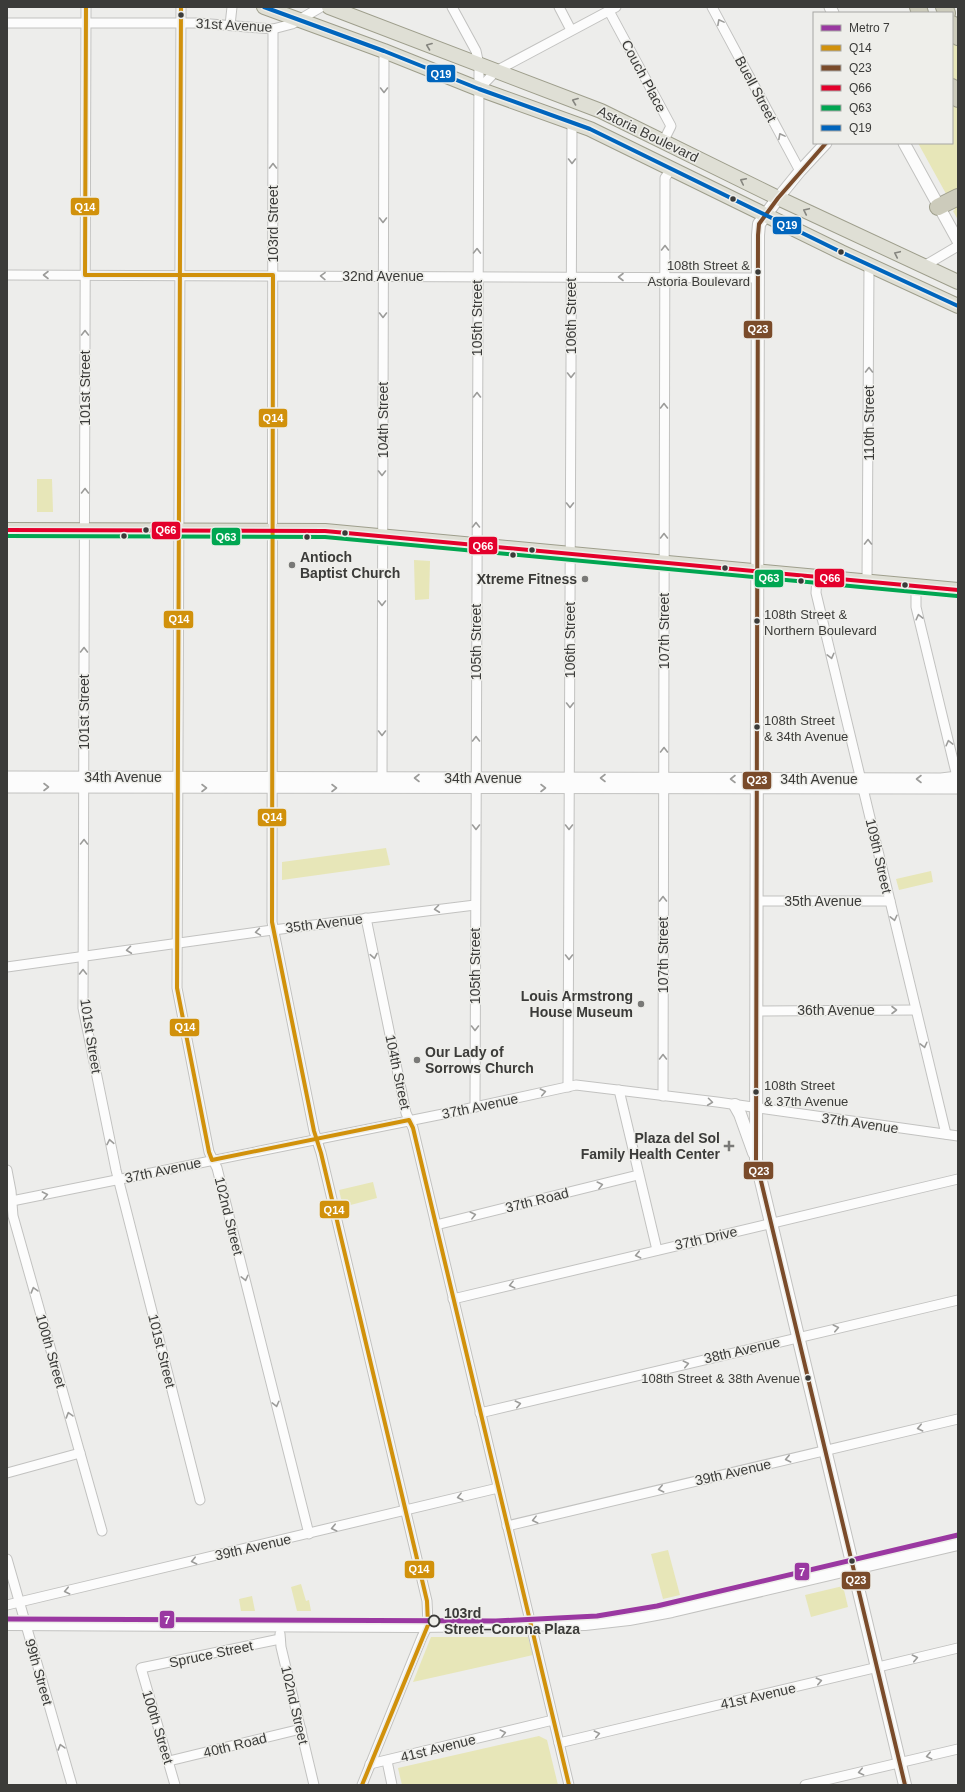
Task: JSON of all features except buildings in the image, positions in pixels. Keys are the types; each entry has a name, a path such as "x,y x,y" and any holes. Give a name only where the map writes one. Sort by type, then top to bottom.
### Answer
{"highway":[{"path":"953,26 958,37"},
{"path":"953,89 958,99"},
{"path":"938,207 958,197"}],"main road":[{"name":"Astoria Boulevard","path":"264,7 296,22 384,51 479,89 572,122 671,168 869,265 958,306"},
{"name":"Astoria Boulevard","path":"328,7 478,60 496,71 600,111 778,198 958,282"},
{"path":"756,1160 759,224 778,198"},
{"path":"7,530 325,531 958,590"},
{"path":"735,1105 740,1114 756,1160 772,1223 905,1785"},
{"path":"7,1624 585,1624 646,1617 958,1544"}],"street":[{"name":"101st Street","path":"86,7 83,1008 119,1180 200,1500"},
{"name":"102nd Street","path":"181,7 177,988 209,1152 217,1168 309,1534"},
{"path":"230,25 232,7"},
{"name":"31st Avenue","path":"7,24 180,22 272,29 296,22 321,7"},
{"path":"452,7 478,60"},
{"path":"559,7 571,30"},
{"name":"Buell Street","path":"712,7 800,170"},
{"path":"479,89 496,71 612,9"},
{"name":"Couch Place","path":"612,9 671,126 663,142"},
{"name":"103rd Street","path":"272,29 272,922 317,1139 427,1601 428,1625"},
{"name":"104th Street","path":"382,783 384,51"},
{"name":"105th Street","path":"475,1107 478,60"},
{"name":"106th Street","path":"568,1087 572,122"},
{"path":"778,198 800,170 825,144"},
{"path":"905,144 958,241"},
{"name":"107th Street","path":"663,1096 665,178 671,168"},
{"path":"924,266 958,246"},
{"name":"110th Street","path":"867,581 869,265"},
{"name":"32nd Avenue","path":"7,275 571,276 758,278"},
{"name":"109th Street","path":"817,576 816,593 946,1134"},
{"path":"916,586 916,607 958,778"},
{"name":"34th Avenue","path":"7,778 84,782 178,783 862,784 958,788"},
{"name":"34th Avenue","path":"862,784 958,778"},
{"name":"34th Avenue","path":"7,787 84,782"},
{"name":"35th Avenue","path":"757,901 890,901"},
{"name":"35th Avenue","path":"7,967 273,930 475,905"},
{"name":"104th Street","path":"366,918 406,1113 413,1128 569,1785"},
{"name":"36th Avenue","path":"757,1011 916,1010"},
{"name":"37th Avenue","path":"9,1202 576,1085 735,1105 958,1136"},
{"path":"619,1090 657,1250"},
{"name":"100th Street","path":"7,1170 11,1191 9,1202 102,1531"},
{"name":"37th Road","path":"436,1225 638,1175"},
{"name":"37th Drive","path":"453,1299 958,1179"},
{"name":"38th Avenue","path":"480,1413 958,1300"},
{"name":"39th Avenue","path":"507,1526 958,1419"},
{"path":"7,1473 80,1453"},
{"name":"39th Avenue","path":"7,1605 498,1488"},
{"name":"99th Street","path":"7,1559 72,1785"},
{"name":"102nd Street","path":"280,1625 280,1639 314,1785"},
{"path":"362,1785 428,1625"},
{"name":"Spruce Street","path":"141,1668 280,1639"},
{"name":"41st Avenue","path":"559,1743 958,1648"},
{"name":"100th Street","path":"141,1668 176,1785"},
{"name":"41st Avenue","path":"370,1764 554,1720"},
{"name":"40th Road","path":"169,1761 301,1729"},
{"path":"805,1785 958,1748"},
{"path":"387,1761 392,1785"}],"green space":[{"path":"958,28 958,220 953,211 955,210 919,144 953,144 953,31"},
{"path":"37,479 52,479 53,512 37,512"},
{"path":"414,560 430,561 429,599 415,600"},
{"path":"386,848 390,865 282,880 282,862"},
{"path":"931,871 933,882 899,890 896,879"},
{"path":"373,1182 377,1198 343,1207 339,1190"},
{"path":"668,1550 680,1595 663,1599 651,1554"},
{"path":"301,1584 306,1601 309,1600 311,1611 297,1611 291,1587"},
{"path":"843,1586 848,1607 811,1617 805,1595"},
{"path":"252,1596 255,1611 241,1611 239,1599"},
{"path":"431,1637 528,1637 533,1655 413,1682"},
{"path":"539,1736 547,1740 558,1785 402,1785 398,1768"}],"metro line":[{"name":"7","path":"7,1619 496,1621 597,1616 657,1606 958,1535"}],"transit line":[{"name":"Q14","path":"86,7 85,275 273,275 272,922 314,1131 321,1153 427,1601 428,1625 362,1785"},
{"name":"Q14","path":"181,7 177,988 209,1152 212,1160 409,1120 413,1128 569,1785"},
{"name":"Q19","path":"264,7 384,51 479,89 590,129 841,252 958,306"},
{"name":"Q23","path":"825,144 778,198 759,224 758,235 756,1160 905,1785"},
{"name":"Q66","path":"7,530 325,531 958,590"},
{"name":"Q63","path":"7,536 325,537 957,596"}],"place":[{"name":"108th Street & Astoria Boulevard","path":"758,272"},
{"name":"Antioch Baptist Church","path":"292,565"},
{"name":"Xtreme Fitness","path":"585,579"},
{"name":"108th Street & Northern Boulevard","path":"757,621"},
{"name":"108th Street & 34th Avenue","path":"757,727"},
{"name":"Louis Armstrong House Museum","path":"641,1004"},
{"name":"Our Lady of Sorrows Church","path":"417,1060"},
{"name":"108th Street & 37th Avenue","path":"756,1092"},
{"name":"Plaza del Sol Family Health Center","path":"729,1146"},
{"name":"108th Street & 38th Avenue","path":"808,1378"},
{"name":"103rd Street–Corona Plaza","path":"434,1621"}]}
